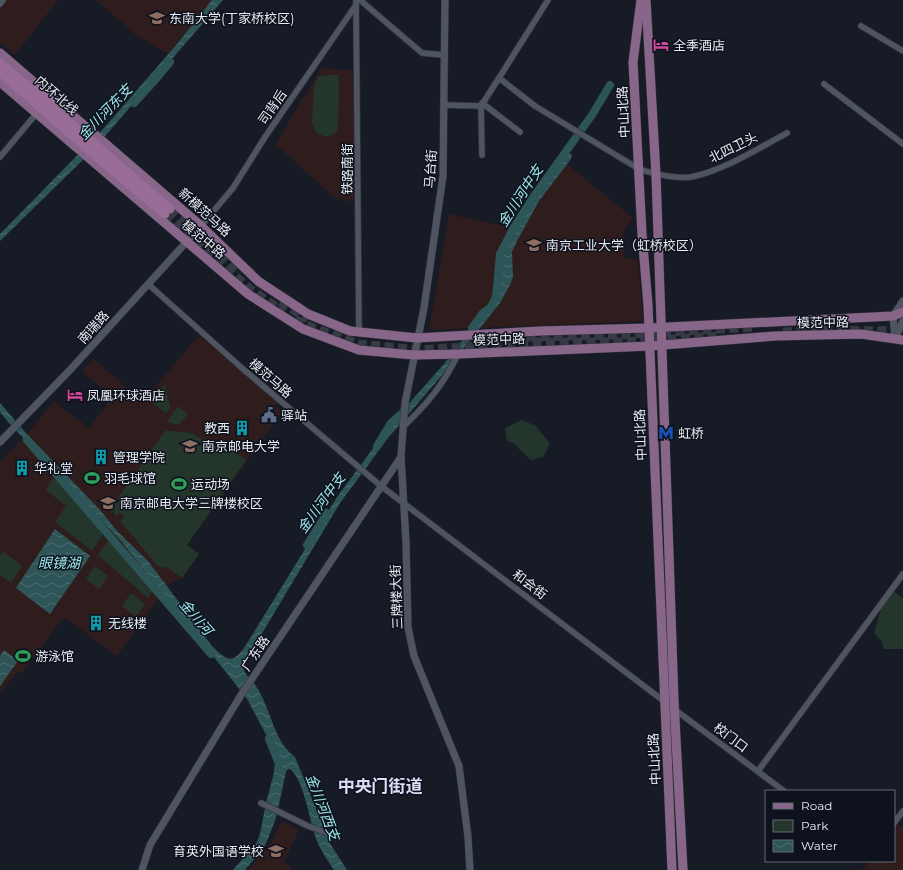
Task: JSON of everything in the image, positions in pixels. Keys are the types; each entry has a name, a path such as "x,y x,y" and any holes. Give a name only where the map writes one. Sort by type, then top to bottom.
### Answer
{"highway":[{"name":"内环北线","path":"0,63 77,134 96,160 168,211 109,152 77,134 62,126 0,72"},
{"path":"38,86 77,134"},
{"path":"23,101 62,126"}],"main road":[{"name":"中山北路","path":"641,0 633,62 642,234 650,346 672,870"},
{"name":"中山北路","path":"646,0 656,175 674,709 682,870"},
{"path":"0,53 38,86"},
{"path":"0,82 36,114 77,134"},
{"name":"新模范马路","path":"109,152 202,226 258,280 308,314 342,328 359,332 417,338"},
{"name":"模范中路","path":"96,160 143,205 248,294 303,329 359,350 414,355 650,346 775,336 861,334 899,339"},
{"name":"模范中路","path":"417,338 540,331 649,328 893,316 903,312"}],"street":[{"path":"0,4 3,0"},
{"name":"马台街","path":"417,338 424,308 443,176 445,0"},
{"path":"482,155 481,104 548,0"},
{"path":"358,1 422,53 444,55"},
{"name":"司背后","path":"202,226 233,188 265,137 358,1"},
{"name":"铁路南街","path":"358,1 359,332"},
{"path":"861,26 903,51"},
{"name":"北四卫头","path":"499,78 534,106 639,169 656,175 691,177 724,166 787,132"},
{"path":"824,84 903,144"},
{"path":"444,105 481,104 520,132"},
{"path":"0,157 36,114"},
{"name":"南瑞路","path":"0,442 70,370 202,226"},
{"name":"模范马路","path":"148,284 237,364 382,486"},
{"path":"899,339 893,316 903,301"},
{"path":"899,339 903,321"},
{"name":"三牌楼大街","path":"417,338 405,403 401,457 406,542 408,627 414,656 459,766 468,837 470,870"},
{"path":"403,427 436,393 458,354"},
{"name":"广东路","path":"142,870 150,845 241,695 401,457"},
{"name":"和会街","path":"382,486 404,501 664,702"},
{"path":"758,771 903,574"},
{"name":"校门口","path":"664,702 783,790"},
{"path":"261,803 308,826 327,833"},
{"path":"895,822 903,811"}],"shaded area":[{"path":"0,0 58,0 15,55 0,42"},
{"name":"东南大学(丁家桥校区)","path":"96,0 213,0 168,54 136,35"},
{"path":"322,67 338,70 357,69 354,202 336,199 275,145"},
{"name":"南京工业大学（虹桥校区）","path":"566,163 633,218 623,232 625,259 638,259 643,321 429,330 449,214 504,226 524,223"},
{"name":"南京邮电大学三牌楼校区","path":"198,336 215,348 278,403 275,406 282,412 187,545 199,554 182,578 169,584 117,656 64,617 21,674 17,672 0,693 0,462 31,429 54,401 89,428 112,398 82,371 93,358 122,384 144,400"},
{"name":"育英外国语学校","path":"282,821 299,830 284,862 291,867 290,870 248,870 272,841"},
{"path":"898,824 903,828 903,870 862,870 868,862 895,862 895,828"}],"green space":[{"path":"339,75 338,131 329,137 317,134 312,123 314,85 319,76"},
{"path":"165,384 170,408 166,413 151,402"},
{"path":"178,406 188,414 179,425 167,422"},
{"path":"522,420 536,426 550,444 543,457 531,460 513,443 507,441 505,428"},
{"name":"运动场","path":"165,431 191,433 216,447 232,450 246,460 187,545 199,554 182,578 165,566 163,569 156,564 121,522 124,516 121,513 116,517 111,508"},
{"path":"55,475 106,530 92,551 55,522 66,506 46,490"},
{"path":"112,535 154,589 148,598 98,555"},
{"path":"3,551 22,566 11,583 0,575 0,555"},
{"path":"95,566 108,576 99,589 86,579"},
{"path":"894,592 903,598 903,649 884,649 881,641 874,633 884,599"},
{"path":"131,593 145,604 136,617 122,606"}],"water":[{"path":"212,0 223,0 93,150 0,241 0,234 104,128 177,44"},
{"path":"568,153 572,154 571,159 539,201 512,252 513,277 500,303 444,373 388,438 340,503 243,665 245,673 254,683 263,698 280,739 285,747 295,757 331,845 347,870 334,870 322,851 315,837 299,781 290,769 286,772 276,818 264,847 245,870 233,870 257,842 278,757 247,699 229,676 120,540 8,422 0,412 0,403 27,434 100,510 117,531 148,561 212,646 226,658 234,658 246,645 337,497 371,451 412,400 444,364 491,303 497,288 501,265 506,249 532,203 556,167"},
{"name":"眼镜湖","path":"55,529 90,556 50,614 16,588"},
{"path":"4,650 18,661 0,686 0,656"}],"waterway":[{"name":"金川河东支","path":"134,103 170,62"},
{"name":"金川河中支","path":"472,328 482,314 491,307 496,297 500,254 513,229 534,196 592,115 610,85"},
{"name":"金川河中支","path":"377,446 391,423 407,409"},
{"name":"金川河","path":"27,440 211,654"},
{"name":"金川河中支","path":"307,545 327,513"},
{"name":"金川河","path":"269,739 279,764 278,769"}],"tunnel":[{"path":"170,209 241,272"},
{"path":"165,214 250,289 284,312"},
{"path":"280,302 308,319"},
{"path":"295,319 303,324 359,344 419,350 536,342 623,342 719,336"},
{"path":"527,337 615,335 756,327"},
{"path":"783,332 813,330 903,331"}],"place":[{"name":"东南大学(丁家桥校区)","path":"157,18"},
{"name":"全季酒店","path":"661,45"},
{"name":"南京工业大学（虹桥校区）","path":"534,245"},
{"name":"凤凰环球酒店","path":"75,395"},
{"name":"驿站","path":"269,415"},
{"name":"教西","path":"242,428"},
{"name":"虹桥","path":"666,433"},
{"name":"南京邮电大学","path":"190,446"},
{"name":"管理学院","path":"101,457"},
{"name":"华礼堂","path":"22,468"},
{"name":"羽毛球馆","path":"92,478"},
{"name":"运动场","path":"179,484"},
{"name":"南京邮电大学三牌楼校区","path":"108,503"},
{"name":"无线楼","path":"96,623"},
{"name":"游泳馆","path":"23,656"},
{"name":"育英外国语学校","path":"276,851"}],"district":[{"name":"中央门街道","path":"380,786"}],"water label":[{"name":"金川河西支","path":"323,807"}]}
